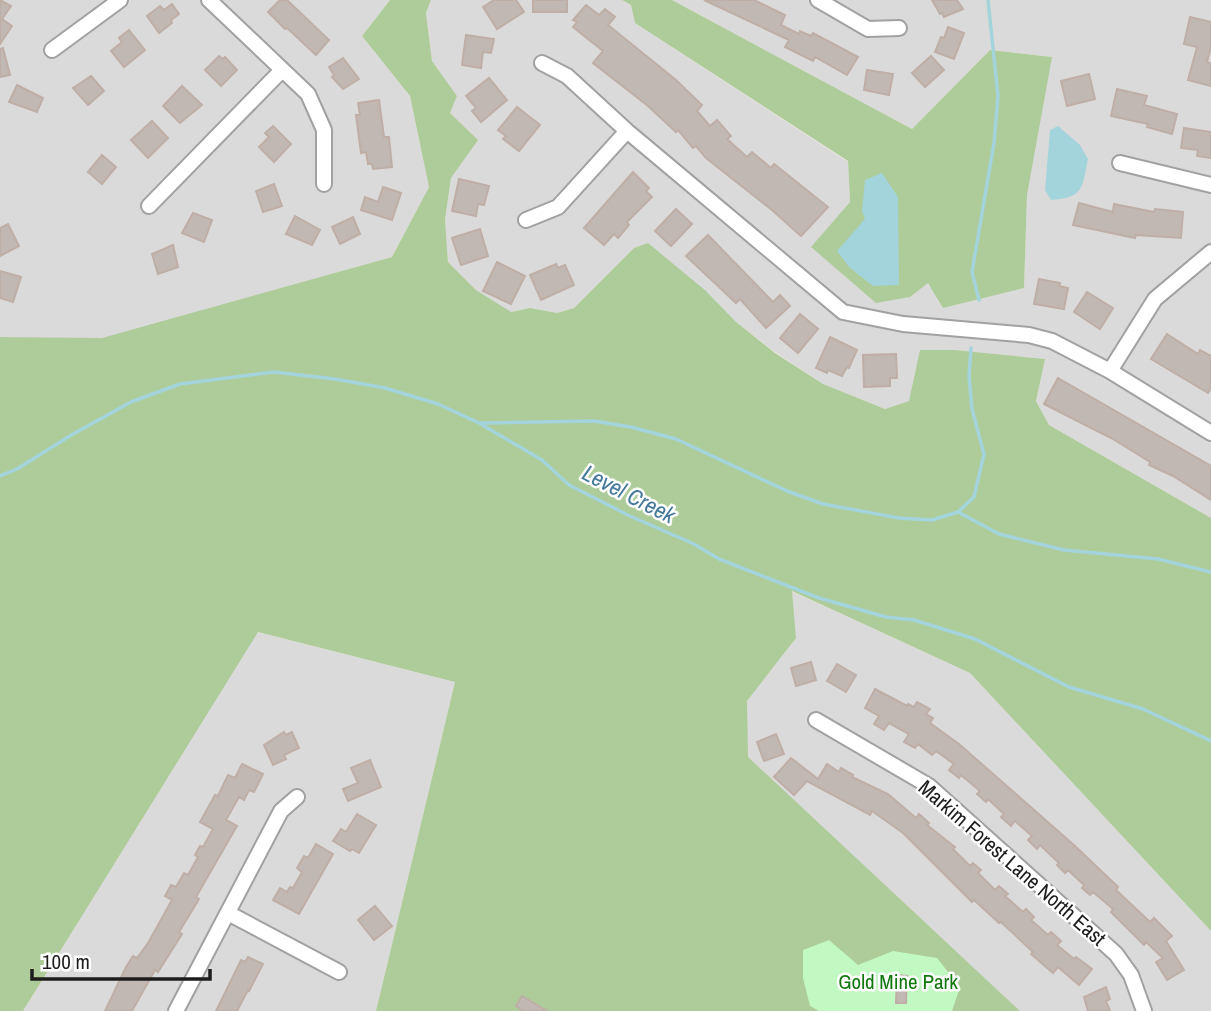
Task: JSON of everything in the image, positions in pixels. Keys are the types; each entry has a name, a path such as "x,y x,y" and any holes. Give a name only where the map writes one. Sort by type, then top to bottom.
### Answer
{"street":[{"path":"52,50 120,0"},
{"path":"209,0 308,94 324,130 324,184"},
{"path":"818,0 868,29 899,28"},
{"path":"542,63 567,76 627,131 843,312 903,324 1029,335 1052,341 1110,371 1211,433"},
{"path":"149,206 282,70"},
{"path":"526,220 558,206 627,131"},
{"path":"1120,163 1211,185"},
{"path":"1110,371 1155,299 1211,252"},
{"name":"Markim Forest Lane North East","path":"817,720 929,786 998,846 1116,954 1131,975 1144,1011"},
{"path":"176,1011 281,811 297,797"},
{"path":"229,913 339,972"}],"shaded area":[{"path":"0,0 390,0 362,36 410,96 429,187 392,257 102,339 0,337"},
{"path":"431,0 622,0 631,5 635,23 848,162 850,202 812,248 928,283 1024,288 1027,195 1051,57 990,50 912,129 672,0 1211,0 1211,518 1049,425 1036,401 1045,359 944,350 909,401 885,409 823,384 735,321 706,291 634,248 574,308 557,313 530,308 511,312 476,290 448,262 445,220 451,178 477,140 450,113 457,96 432,61 426,13"},
{"path":"791,591 970,673 1211,931 1211,1011 1019,1011 747,757 747,701 796,638"},
{"path":"257,632 455,682 376,1011 23,1011"}],"green space":[{"path":"390,0 431,0 426,13 432,61 457,96 450,113 478,140 451,178 445,220 448,262 476,290 511,312 530,308 557,313 574,308 634,248 648,243 775,353 823,384 885,409 909,401 920,350 954,350 1045,359 1036,401 1049,425 1211,518 1211,931 970,673 792,591 796,638 747,701 748,757 1020,1011 376,1011 455,682 258,632 23,1011 0,1011 0,337 102,338 392,257 429,187 410,96 362,36"},
{"path":"622,0 672,0 912,129 990,50 1052,57 1027,195 1024,288 943,308 928,283 910,297 876,303 811,247 850,202 848,161 635,23 631,5"},
{"name":"Gold Mine Park","path":"829,940 858,965 893,951 937,958 960,987 952,1011 819,1011 810,1006 803,978 803,950"}],"water":[{"path":"1058,126 1080,145 1088,159 1080,190 1070,197 1051,200 1045,190 1050,130"},
{"path":"882,173 898,197 899,285 873,286 849,267 837,251 865,219 862,211 865,180"}],"building":[{"path":"0,0 11,6 2,19 12,26 0,44"},
{"path":"280,0 287,0 329,40 316,55 268,12"},
{"path":"494,0 516,0 524,12 497,29 483,7"},
{"path":"533,0 567,0 567,12 533,12"},
{"path":"704,0 754,0 785,15 781,25 799,34 800,31 811,36 813,33 858,57 847,75 815,57 813,61 785,47 789,40"},
{"path":"932,0 957,0 963,9 944,17"},
{"path":"172,4 179,14 159,33 147,16 160,6 164,10"},
{"path":"586,5 599,15 605,9 615,17 608,25 676,80 702,105 697,111 710,126 717,120 731,136 727,139 747,157 752,152 771,168 774,164 828,207 801,236 706,158 696,146 693,148 678,130 676,132 593,63 603,51 573,27 577,22 573,20"},
{"path":"1190,17 1211,22 1211,47 1207,62 1211,63 1211,86 1188,80 1197,47 1184,44"},
{"path":"948,27 964,33 954,59 935,52"},
{"path":"129,30 145,50 124,67 111,51 122,42 119,38"},
{"path":"466,35 494,39 491,53 483,52 481,68 462,65"},
{"path":"3,48 10,75 0,77 0,49"},
{"path":"219,56 223,59 225,57 237,70 221,86 205,70"},
{"path":"931,56 944,70 925,87 912,73"},
{"path":"343,58 359,79 343,89 332,77 334,75 329,67"},
{"path":"867,70 893,74 889,95 864,90"},
{"path":"1089,74 1095,99 1067,106 1061,81"},
{"path":"91,76 104,91 88,105 73,88"},
{"path":"489,78 507,100 481,122 472,111 476,108 466,96"},
{"path":"17,85 43,98 37,112 9,102"},
{"path":"182,86 202,105 180,123 163,106"},
{"path":"1117,89 1147,96 1144,105 1177,114 1172,134 1147,127 1148,124 1111,116"},
{"path":"379,100 384,137 389,137 392,167 373,169 372,164 368,164 366,152 361,153 356,115 360,115 358,103"},
{"path":"517,107 540,125 519,151 503,139 506,136 498,130"},
{"path":"152,121 168,138 148,158 131,140"},
{"path":"273,126 291,144 274,162 259,147 269,137 265,133"},
{"path":"1184,128 1211,132 1211,158 1197,156 1198,150 1181,148"},
{"path":"102,155 116,167 102,184 88,172"},
{"path":"633,172 649,188 646,191 652,197 627,222 629,225 618,238 614,234 604,245 584,228"},
{"path":"459,179 489,186 484,205 478,204 476,216 452,211"},
{"path":"274,184 282,206 263,212 256,191"},
{"path":"383,187 401,193 392,220 361,210 365,197 378,202"},
{"path":"1079,203 1113,212 1114,204 1154,212 1155,209 1183,212 1181,238 1136,235 1135,238 1073,225"},
{"path":"676,209 692,224 671,246 655,231"},
{"path":"193,213 212,220 204,242 182,233"},
{"path":"295,216 320,230 312,245 286,234"},
{"path":"353,217 360,234 340,244 332,227"},
{"path":"8,224 19,246 0,256 0,228"},
{"path":"480,229 488,256 461,265 452,238"},
{"path":"708,235 773,302 780,295 790,306 766,328 740,299 736,303 686,256"},
{"path":"173,245 178,267 158,274 152,254"},
{"path":"497,262 525,276 511,304 483,291"},
{"path":"556,264 558,268 565,265 574,285 541,300 530,275"},
{"path":"0,271 21,277 13,302 0,298"},
{"path":"1039,279 1060,283 1059,286 1068,288 1064,309 1034,304"},
{"path":"1087,292 1113,308 1100,329 1074,312"},
{"path":"800,314 818,329 798,353 780,338"},
{"path":"1167,334 1198,354 1200,350 1211,356 1211,388 1208,393 1151,359"},
{"path":"830,337 857,350 842,376 816,368"},
{"path":"896,354 897,378 890,378 890,386 864,387 863,355"},
{"path":"1058,378 1211,466 1211,500 1173,476 1149,465 1150,462 1113,439 1044,404"},
{"path":"811,662 816,680 796,686 791,668"},
{"path":"837,664 856,675 846,692 827,681"},
{"path":"875,689 907,706 908,704 914,707 917,702 930,709 926,714 933,718 930,723 959,744 1075,846 1150,922 1154,918 1172,936 1166,941 1184,970 1167,980 1156,962 1163,958 1146,942 1144,945 1111,912 1113,909 1093,892 1090,895 1082,888 1084,885 1068,870 1065,873 1057,865 1059,863 1040,845 1037,849 1028,840 1032,836 1015,821 1011,826 1001,817 1004,814 988,799 986,802 977,794 980,791 961,775 959,778 949,770 954,764 936,751 932,755 918,744 915,748 904,742 909,734 889,723 884,730 874,724 879,716 865,708"},
{"path":"284,732 286,735 292,732 299,748 284,755 286,759 273,765 264,745"},
{"path":"776,734 784,754 764,761 757,742"},
{"path":"791,758 818,779 827,764 839,772 841,768 853,775 852,777 888,794 916,818 919,814 929,823 927,825 955,847 953,849 970,866 973,863 981,870 978,873 995,890 999,886 1008,894 1005,896 1023,912 1026,909 1034,917 1031,920 1048,935 1051,932 1061,941 1057,945 1092,969 1079,985 1058,967 1053,973 1001,922 974,900 972,902 903,833 872,811 870,815 807,781 794,795 774,777"},
{"path":"370,760 381,787 348,801 343,789 358,783 351,768"},
{"path":"242,764 263,774 254,792 249,790 244,800 239,797 226,820 237,826 196,897 199,899 179,932 182,934 158,972 155,970 132,1011 105,1011 126,967 133,956 137,958 148,943 172,900 165,896 171,885 176,887 184,873 188,875 198,857 195,855 213,829 200,822 215,795 218,796 228,775 235,778"},
{"path":"357,814 376,825 359,853 333,841 341,829 346,832"},
{"path":"316,844 333,854 299,914 273,900 280,888 287,892 290,887 293,888 302,872 297,868 304,856 308,858"},
{"path":"375,906 392,926 374,940 358,920"},
{"path":"248,957 263,964 249,991 237,1011 216,1011 241,960 245,962"},
{"path":"897,975 907,976 906,1003 896,1003"},
{"path":"1106,987 1110,999 1106,1001 1110,1011 1088,1011 1084,997"},
{"path":"522,996 547,1011 523,1011 516,1006"}],"waterway":[{"path":"979,300 972,272 994,143 998,96 988,0"},
{"path":"481,423 594,421 631,427 676,439 787,491 823,504 899,518 932,520 958,512 974,497 984,454 972,409 969,376 971,348"},
{"name":"Level Creek","path":"0,476 17,469 131,402 180,384 274,372 385,388 438,404 479,423 542,460 569,485 694,544 719,559 819,598 886,617 914,620 975,639 1069,687 1143,709 1211,741"},
{"path":"958,512 999,534 1064,550 1158,559 1211,572"}]}
